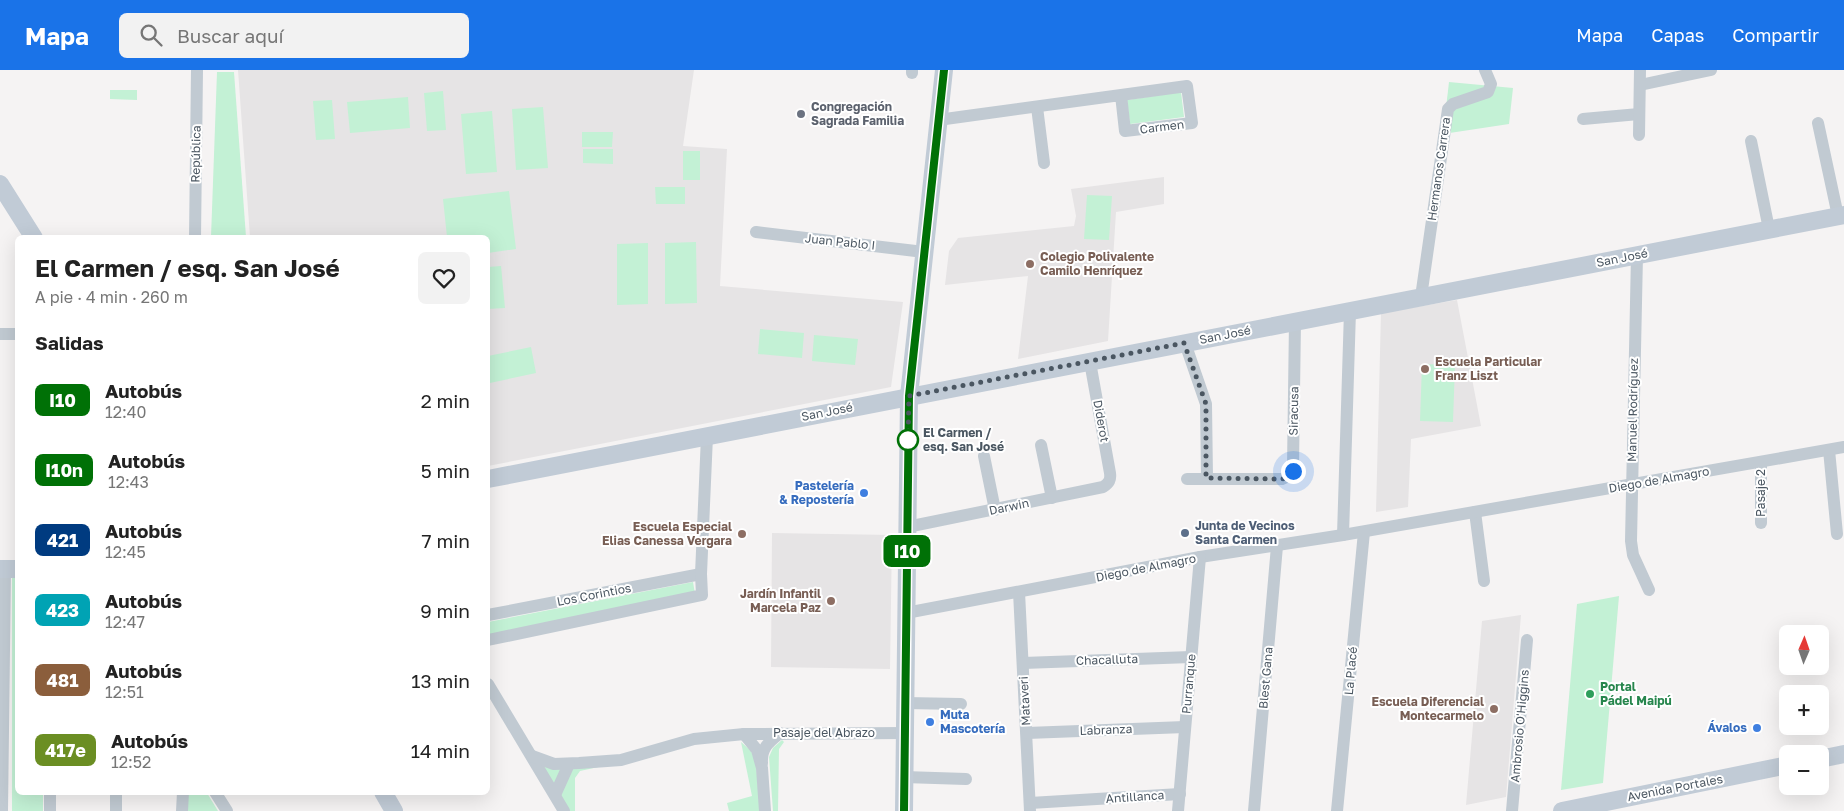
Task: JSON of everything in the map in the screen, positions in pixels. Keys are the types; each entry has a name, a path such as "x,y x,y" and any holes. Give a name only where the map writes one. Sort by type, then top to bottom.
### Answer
{"street":[{"name":"República","path":"195,235 197,70"},
{"path":"904,811 909,396 944,70"},
{"name":"Hermanos Carrera","path":"1421,297 1448,109 1452,104 1488,92 1491,84 1485,70"},
{"path":"1639,135 1640,70"},
{"path":"1640,85 1711,70"},
{"name":"Carmen","path":"938,120 1037,106 1187,86 1192,123 1125,131 1121,95"},
{"path":"1037,106 1044,163"},
{"path":"1583,119 1639,114"},
{"path":"1818,123 1841,215"},
{"path":"1751,141 1769,229"},
{"path":"0,184 32,235"},
{"name":"San José","path":"490,480 909,396 1841,215"},
{"name":"Juan Pablo I","path":"756,232 924,252"},
{"name":"Manuel Rodríguez","path":"1637,255 1631,548 1649,590"},
{"path":"1343,535 1350,311"},
{"name":"Siracusa","path":"1187,479 1282,479 1291,475 1293,466 1295,321"},
{"path":"0,334 15,334"},
{"path":"1184,343 1206,404 1206,478"},
{"name":"Diderot","path":"1090,362 1110,473 1109,481"},
{"path":"490,640 702,595 701,574 707,436"},
{"path":"1041,445 1052,498"},
{"name":"Diego de Almagro","path":"906,613 1200,557 1364,532 1844,447"},
{"path":"1829,450 1837,534"},
{"path":"984,456 995,510"},
{"name":"Pasaje 2","path":"1761,462 1761,523"},
{"name":"Darwin","path":"907,527 1103,487 1109,481"},
{"path":"1475,512 1484,581"},
{"name":"La Placé","path":"1338,811 1364,532"},
{"name":"Blest Gana","path":"1254,811 1277,546"},
{"name":"Purranque","path":"1178,811 1200,557"},
{"path":"2,811 2,672 8,569"},
{"name":"Los Corintios","path":"490,615 701,574"},
{"name":"Mataveri","path":"1019,592 1030,807"},
{"name":"Ambrosio O'Higgins","path":"1512,811 1527,640"},
{"name":"Chacalluta","path":"1023,663 1191,657"},
{"path":"490,687 564,811"},
{"path":"905,703 961,704"},
{"name":"Labranza","path":"1027,733 1185,727"},
{"path":"765,811 761,755 765,745 780,733"},
{"name":"Pasaje del Abrazo","path":"532,756 554,764 569,764 622,760 694,738 780,733 905,733"},
{"path":"744,734 757,750 762,768"},
{"path":"1829,757 1844,754"},
{"path":"555,795 569,764"},
{"name":"Avenida Portales","path":"1562,811 1621,805 1779,767"},
{"path":"904,777 966,779"},
{"name":"Antillanca","path":"1030,807 1180,794"},
{"path":"50,795 50,811"},
{"path":"116,795 116,811"},
{"path":"182,811 183,795"},
{"path":"218,795 227,811"},
{"path":"385,795 394,811"}],"shaded area":[{"path":"238,70 694,70 683,146 727,149 720,286 903,302 891,387 490,466 490,235 250,235"},
{"name":"Colegio Polivalente Camilo Henríquez","path":"1164,177 1164,204 1116,212 1108,341 1018,359 1028,276 945,285 949,251 958,238 1074,226 1076,216 1071,189"},
{"name":"Escuela Particular Franz Liszt","path":"1457,300 1481,426 1411,439 1408,507 1376,512 1381,313"},
{"name":"Jardín Infantil Marcela Paz","path":"772,533 892,535 890,669 771,667"},
{"name":"Escuela Diferencial Montecarmelo","path":"1521,615 1506,797 1466,805 1482,621"}],"green space":[{"path":"217,72 234,72 246,235 211,235"},
{"path":"1449,82 1513,88 1509,124 1443,134"},
{"path":"110,90 137,90 137,100 110,99"},
{"path":"443,91 446,130 427,131 424,93"},
{"path":"1181,92 1184,117 1130,124 1127,100"},
{"path":"408,97 410,128 350,133 347,102"},
{"path":"332,100 335,139 316,140 313,101"},
{"path":"543,107 548,168 516,170 512,109"},
{"path":"492,111 497,172 466,174 461,114"},
{"path":"582,132 613,132 612,147 582,147"},
{"path":"583,149 613,149 613,164 583,163"},
{"path":"683,151 700,151 700,180 683,180"},
{"path":"655,187 685,187 685,204 656,204"},
{"path":"509,191 516,249 490,253 490,235 447,235 443,199"},
{"path":"1087,195 1112,196 1109,240 1084,239"},
{"path":"696,242 697,303 665,304 665,243"},
{"path":"648,243 648,304 617,305 617,244"},
{"path":"501,266 505,308 490,309 490,267"},
{"path":"760,329 804,333 802,358 758,354"},
{"path":"814,335 858,339 855,365 812,361"},
{"path":"531,347 536,373 490,383 490,356"},
{"path":"1422,364 1455,365 1453,422 1420,421"},
{"path":"12,578 15,578 15,795 43,795 43,811 12,811"},
{"path":"693,582 695,594 490,635 490,622"},
{"name":"Portal Pádel Maipú","path":"1619,596 1603,783 1561,790 1577,604"},
{"path":"782,740 784,742 779,749 778,811 773,811 769,757 773,748"},
{"path":"741,742 751,751 756,763 760,811 729,811 727,803 752,796"},
{"path":"537,762 603,766 580,771 575,778 575,811 570,811"},
{"path":"184,795 208,795 218,811 188,811"}],"bus line":[{"name":"I10","path":"904,811 909,396 944,70"}],"place":[{"name":"Congregación Sagrada Familia","path":"801,114"},
{"name":"Colegio Polivalente Camilo Henríquez","path":"1030,264"},
{"name":"Escuela Particular Franz Liszt","path":"1425,369"},
{"name":"El Carmen / esq. San José","path":"908,440"},
{"name":"Pastelería & Repostería","path":"864,493"},
{"name":"Junta de Vecinos Santa Carmen","path":"1185,533"},
{"name":"Escuela Especial Elias Canessa Vergara","path":"742,534"},
{"name":"Jardín Infantil Marcela Paz","path":"831,601"},
{"name":"Portal Pádel Maipú","path":"1590,694"},
{"name":"Escuela Diferencial Montecarmelo","path":"1494,709"},
{"name":"Muta Mascotería","path":"930,722"},
{"name":"Ávalos","path":"1757,728"}],"route":[{"path":"908,440 909,396 1184,343 1206,404 1206,478 1282,479 1287,478 1293,471"}]}
